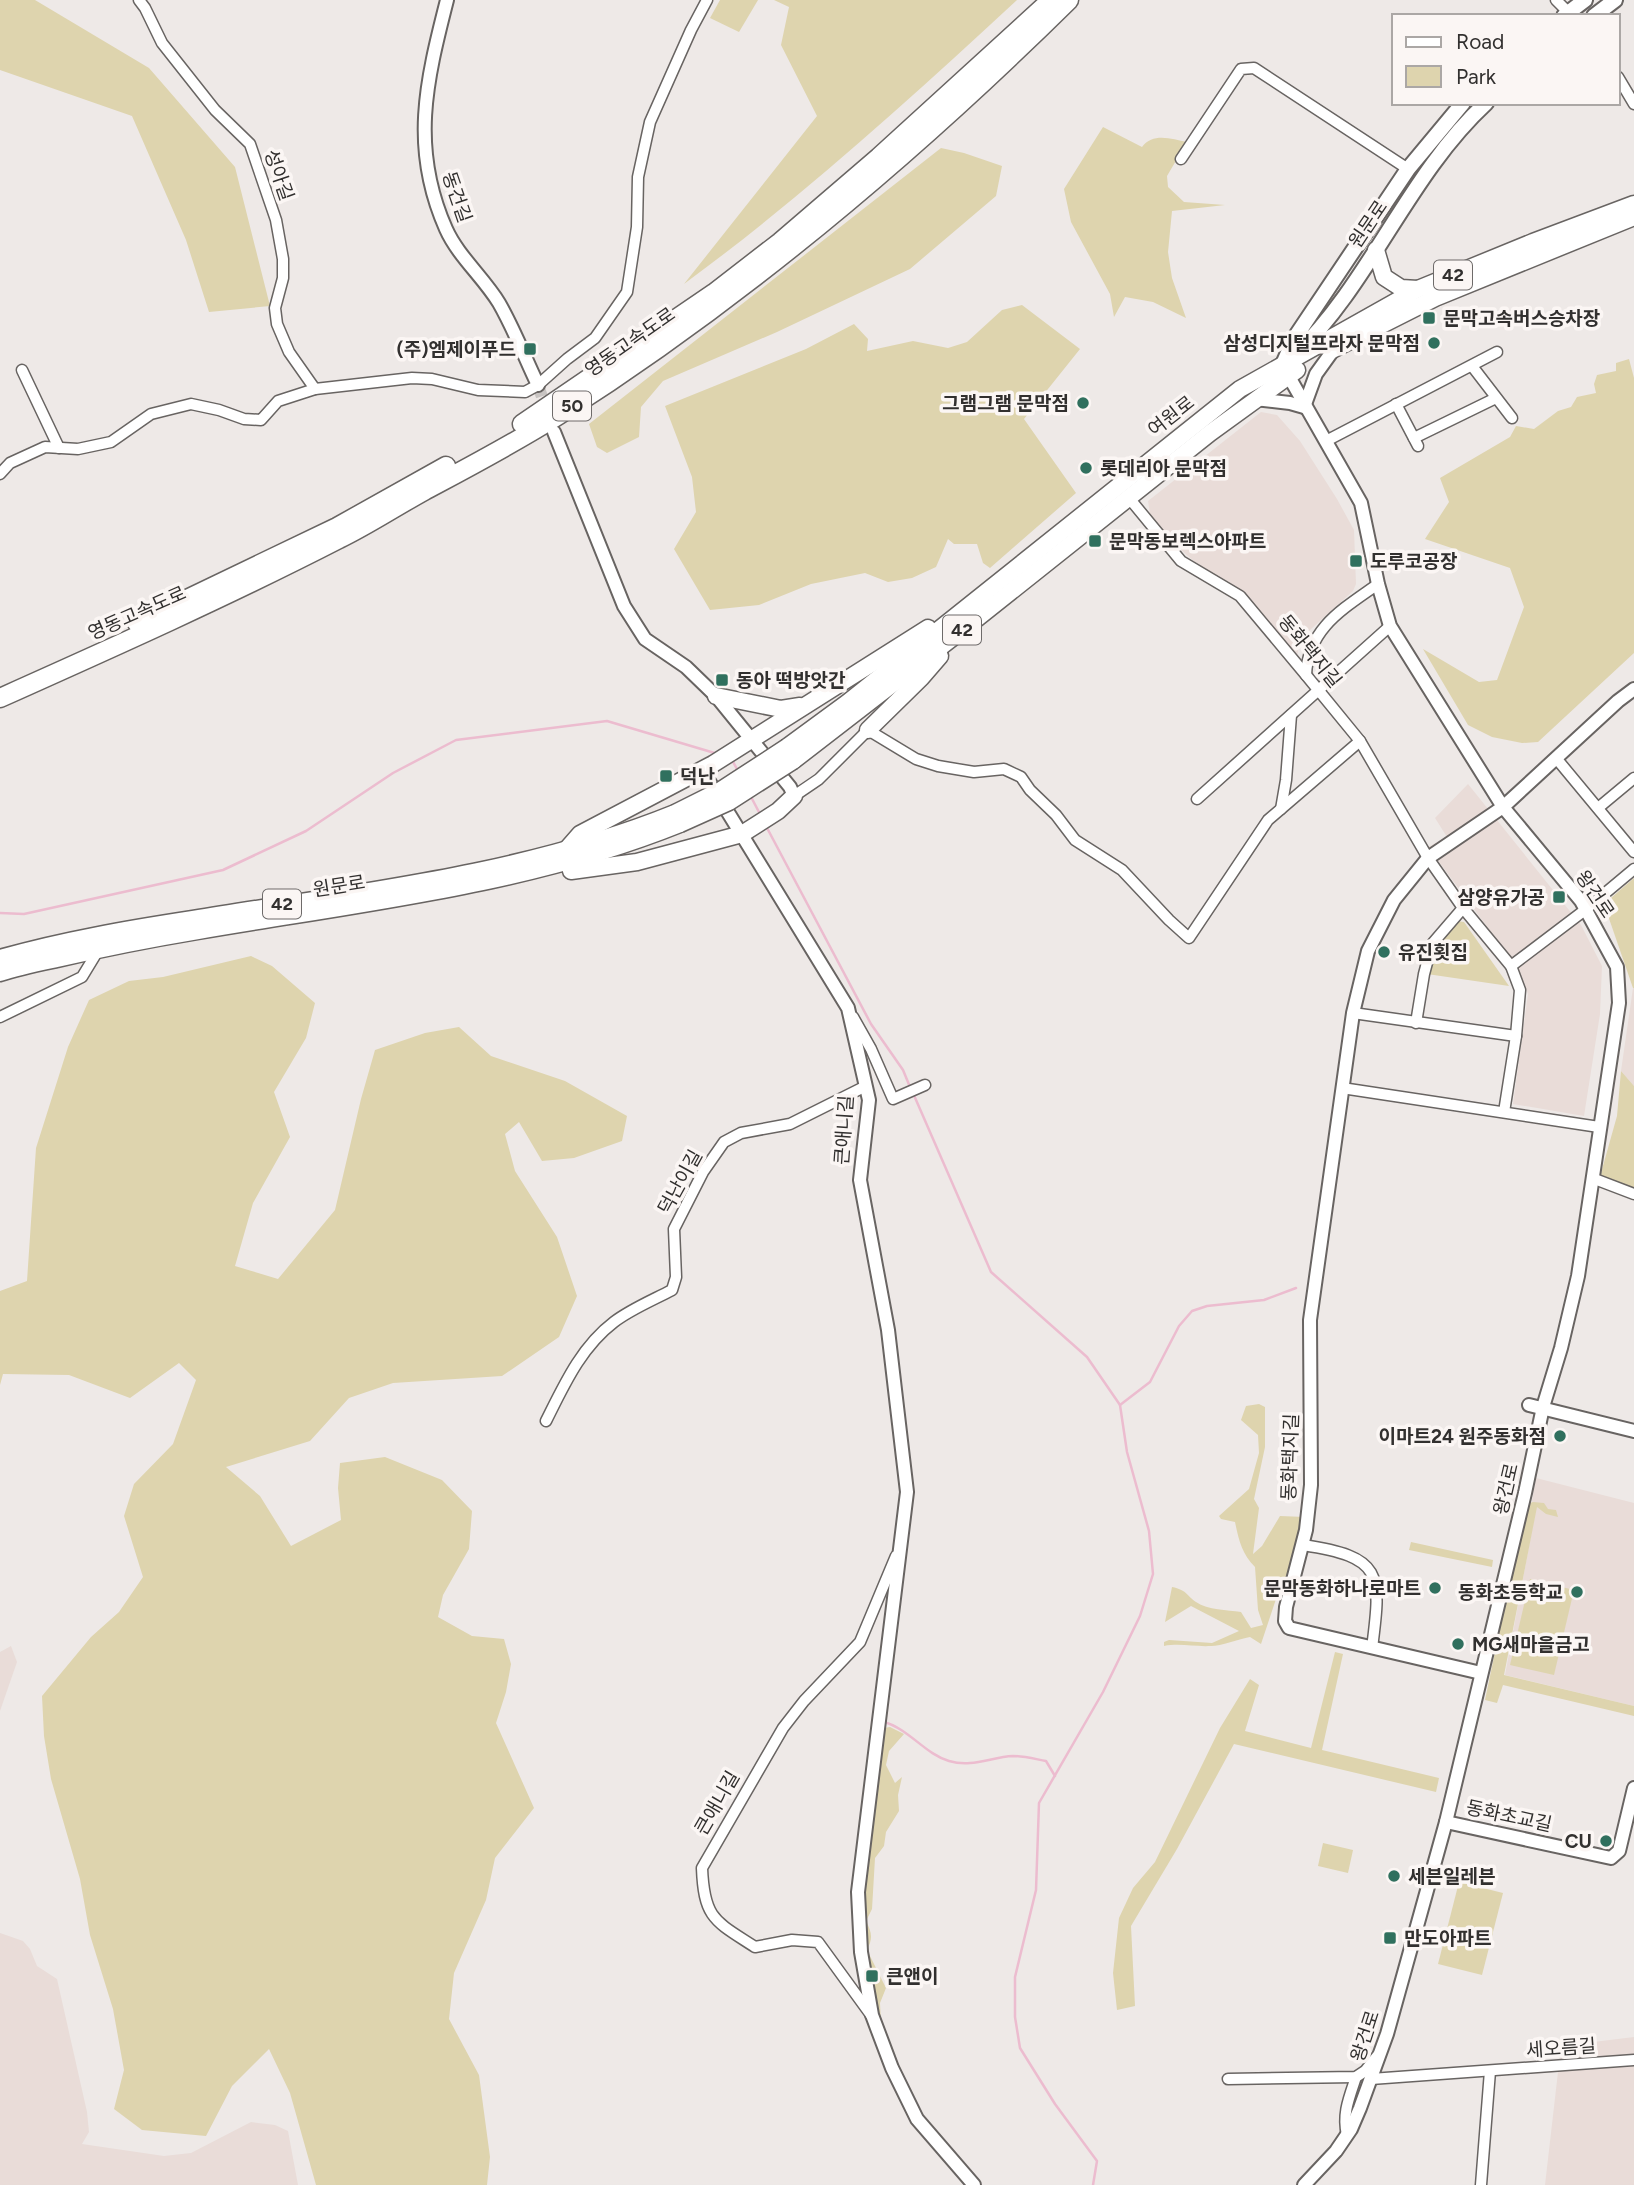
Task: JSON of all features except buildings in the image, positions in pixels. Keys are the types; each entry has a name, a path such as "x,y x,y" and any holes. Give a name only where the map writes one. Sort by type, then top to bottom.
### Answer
{"highway":[{"name":"영동고속도로","path":"0,686 337,527 413,483 497,440 551,406 714,293 780,242 879,157 1051,0"},
{"name":"영동고속도로","path":"0,698 212,603 341,538 502,450 577,404 719,305 785,254 887,169 1069,0"},
{"name":"여원로","path":"677,819 729,802 1124,492 1255,399 1285,370 1418,289 1533,242 1633,215"},
{"name":"여원로","path":"1124,492 1138,470 1240,389 1334,349 1435,298 1633,215"},
{"path":"1376,250 1384,277 1401,288 1418,289"},
{"path":"1138,470 1139,448"},
{"path":"564,851 580,834 737,750 926,629 956,625"},
{"path":"869,730 921,678 956,625"},
{"path":"716,696 781,709 810,705"},
{"path":"513,876 637,862 747,831 778,811 794,796"},
{"name":"원문로","path":"0,958 118,931 511,865 677,819"},
{"name":"원문로","path":"0,973 99,949 513,876 584,859 633,843 677,819"}],"main road":[{"path":"1597,14 1615,0"},
{"name":"원문로","path":"1285,370 1294,339 1408,169 1461,105"},
{"name":"원문로","path":"1285,370 1319,331 1423,179 1484,105"},
{"path":"1408,169 1423,179"}],"street":[{"name":"성아길","path":"139,0 162,43 215,110 250,144 276,220 283,258 283,278 275,308 277,324 289,352 315,389"},
{"name":"동건길","path":"447,0 429,68 423,131 429,183 447,232 499,303 538,385"},
{"path":"0,474 10,463 45,447 78,449 111,442 151,414 191,404 244,419 261,420 278,401 315,389 412,378 432,379 478,390 525,392 538,385 595,338 627,292 636,227 638,177 650,122 707,0"},
{"path":"1556,0 1573,10"},
{"path":"1181,159 1241,69 1254,68 1408,169"},
{"path":"1620,81 1634,104"},
{"path":"1255,399 1290,402 1304,407 1316,374 1334,349"},
{"path":"1326,441 1497,352"},
{"path":"1472,366 1511,418"},
{"path":"22,370 60,448"},
{"name":"왕건로","path":"1285,370 1361,503 1390,626 1503,807 1581,901 1617,967 1619,1003 1578,1276 1543,1407 1446,1822 1382,2050 1371,2079 1336,2151 1304,2185"},
{"path":"1396,404 1416,442 1496,398"},
{"path":"554,432 624,606 645,639 685,667 716,696 794,796 819,779 869,730 916,759 938,766 974,772 1004,769 1021,777 1076,839 1122,870 1189,938 1268,820 1360,741"},
{"name":"동화택지길","path":"1124,492 1181,561 1241,596 1360,741 1428,859 1463,908 1511,966 1520,990 1516,1037 1504,1112"},
{"path":"1306,675 1307,657 1315,637 1342,609 1378,584"},
{"path":"1197,799 1390,626"},
{"path":"1503,807 1634,689"},
{"path":"1280,809 1286,780 1291,715"},
{"path":"1556,758 1634,852"},
{"name":"큰애니길","path":"707,767 747,831 848,1008 869,1100 860,1180 888,1330 908,1492 858,1892 862,1952 872,2015 892,2068 917,2119 974,2185"},
{"path":"1598,808 1634,778"},
{"name":"동화택지길","path":"1481,1673 1289,1628 1285,1621 1286,1607 1303,1545 1311,1485 1310,1320 1353,1013 1368,951 1394,900 1428,859 1503,807"},
{"path":"1511,966 1634,869"},
{"path":"1416,1023 1432,944 1463,908"},
{"path":"0,1017 82,977 99,949"},
{"path":"848,1008 871,1049 893,1099 923,1086"},
{"path":"1353,1013 1516,1037"},
{"name":"덕난이길","path":"546,1421 566,1380 584,1352 614,1322 672,1290 676,1277 674,1229 703,1172 724,1142 741,1133 790,1124 866,1086"},
{"path":"1342,1088 1599,1127"},
{"path":"1592,1178 1634,1194"},
{"path":"1529,1405 1634,1431"},
{"name":"큰애니길","path":"872,2015 818,1942 792,1940 755,1947 715,1920 703,1893 702,1868 783,1728 804,1701 860,1642 902,1541"},
{"path":"1303,1545 1336,1550 1355,1557 1370,1568 1377,1588 1372,1648"},
{"name":"동화초교길","path":"1446,1822 1611,1858 1619,1852 1634,1788"},
{"path":"1228,2079 1356,2077 1365,2071 1382,2050"},
{"name":"세오름길","path":"1371,2079 1634,2060"},
{"path":"1481,2185 1490,2071"},
{"path":"1346,2135 1344,2111 1356,2077"}],"shaded area":[{"name":"도루코공장","path":"1261,412 1277,415 1300,441 1354,530 1356,584 1353,591 1299,640 1297,660 1246,595 1229,582 1203,569 1167,538 1150,514 1148,501"},
{"path":"1468,784 1581,925 1602,966 1600,1014 1584,1116 1513,1104 1528,994 1519,970 1428,847 1447,837 1435,818"},
{"path":"1634,988 1634,1086 1621,1071"},
{"name":"동화초등학교","path":"1536,1478 1634,1503 1634,1706 1505,1675 1536,1509 1532,1501"},
{"path":"11,1646 17,1662 0,1711 0,1652"},
{"path":"0,1933 23,1941 30,1949 37,1966 57,1979 87,2112 89,2132 82,2144 164,2156 191,2153 251,2122 275,2125 288,2131 298,2185 0,2185"},
{"path":"1634,2037 1634,2185 1545,2185 1561,2046"}],"green space":[{"path":"0,0 35,0 149,68 235,167 270,306 209,312 186,240 132,116 0,70"},
{"path":"720,0 758,0 739,32 710,18"},
{"path":"774,0 1017,0 813,182 684,284 817,116 781,45 789,7"},
{"path":"1103,127 1142,147 1146,142 1157,138 1187,142 1167,176 1168,187 1184,202 1225,205 1172,211 1168,252 1172,278 1186,318 1153,302 1125,297 1114,317 1110,294 1071,222 1064,189"},
{"path":"941,148 1002,166 996,196 910,269 777,332 663,381 641,407 639,437 607,453 597,447 589,424"},
{"path":"1022,305 1080,349 1024,419 1076,493 990,568 983,563 977,544 954,544 948,539 936,567 912,578 888,582 865,573 811,584 759,605 710,610 674,549 696,512 692,477 665,406 806,349 854,324 868,339 867,351 913,341 948,348 967,342 1002,310"},
{"path":"1629,359 1634,378 1634,653 1538,742 1522,743 1492,737 1468,725 1423,649 1479,682 1497,680 1524,607 1510,568 1425,539 1449,502 1440,478 1510,437 1516,426 1534,429 1558,411 1571,407 1577,397 1596,393 1594,384 1597,375 1616,371 1616,363"},
{"path":"1634,878 1634,988 1633,988 1604,904"},
{"path":"1456,921 1464,922 1509,986 1427,974 1441,938"},
{"path":"251,956 272,966 315,1003 306,1038 274,1092 290,1137 253,1203 235,1266 278,1279 335,1210 375,1050 425,1033 459,1027 491,1056 565,1081 627,1116 622,1141 574,1158 542,1161 519,1122 505,1134 515,1171 557,1237 577,1296 559,1337 502,1376 393,1383 349,1398 310,1441 226,1467 260,1496 291,1546 341,1520 338,1488 340,1463 385,1457 442,1480 472,1511 469,1549 443,1595 438,1617 472,1636 504,1639 511,1664 496,1723 534,1808 495,1858 486,1900 454,1973 449,2019 479,2075 490,2157 487,2185 316,2185 290,2093 269,2049 232,2086 206,2136 142,2130 114,2109 124,2070 113,2009 90,1935 80,1879 51,1779 44,1736 42,1696 91,1637 119,1612 143,1577 124,1516 134,1484 173,1444 196,1380 179,1363 130,1398 69,1375 3,1374 0,1385 0,1291 27,1281 36,1148 68,1047 89,1000 129,981 163,977"},
{"path":"1621,1071 1634,1086 1634,1195 1602,1180 1601,1173 1617,1116"},
{"path":"1259,1404 1265,1407 1265,1447 1254,1499 1259,1508 1253,1554 1262,1546 1280,1516 1305,1517 1290,1568 1261,1644 1250,1637 1215,1646 1164,1646 1164,1642 1169,1640 1212,1643 1239,1631 1191,1606 1165,1622 1172,1587 1184,1591 1206,1607 1241,1612 1251,1628 1263,1625 1258,1610 1255,1567 1242,1547 1235,1522 1221,1519 1219,1516 1249,1489 1259,1453 1258,1435 1241,1420 1246,1406"},
{"path":"1544,1503 1548,1509 1556,1510 1558,1517 1546,1514 1537,1507 1504,1675 1634,1706 1634,1716 1503,1685 1497,1703 1485,1700 1526,1504"},
{"path":"1411,1542 1493,1560 1492,1567 1409,1550"},
{"path":"1530,1579 1574,1590 1554,1675 1510,1665"},
{"path":"1335,1652 1343,1654 1322,1750 1439,1778 1436,1792 1234,1744 1177,1849 1131,1926 1135,2006 1117,2010 1113,1973 1119,1918 1133,1888 1155,1862 1220,1728 1250,1679 1259,1685 1245,1731 1311,1748"},
{"path":"890,1727 904,1734 889,1751 886,1765 895,1783 902,1777 898,1795 899,1811 886,1832 884,1846 875,1858 872,1909 866,1921 871,1936 867,1950 886,1988 880,2003 881,2022 894,2081 861,1952 863,1887 884,1728"},
{"path":"1323,1843 1353,1850 1348,1873 1318,1866"},
{"path":"1459,1882 1503,1893 1482,1975 1438,1964"}],"waterway":[{"path":"0,913 24,914 223,870 306,831 393,773 456,740 607,721 718,754"},
{"path":"731,758 738,771"},
{"path":"750,795 760,814"},
{"path":"766,826 871,1024 903,1070 910,1087"},
{"path":"913,1093 991,1272 1087,1357 1120,1405 1127,1452 1149,1531 1153,1574 1140,1616 1103,1692 1039,1803 1036,1890 1015,1977 1015,2017 1020,2048 1055,2104 1097,2161 1093,2185"},
{"path":"1120,1405 1150,1382 1179,1326 1192,1311 1207,1306 1264,1300 1296,1288"},
{"path":"884,1722 949,1761 966,1763 1013,1756 1025,1757 1046,1761 1055,1776"}],"tunnel":[{"path":"538,385 548,415"}],"place":[{"name":"문막고속버스승차장","path":"1429,318"},
{"name":"삼성디지털프라자 문막점","path":"1434,343"},
{"name":"(주)엠제이푸드","path":"530,349"},
{"name":"그램그램 문막점","path":"1083,403"},
{"name":"롯데리아 문막점","path":"1086,468"},
{"name":"문막동보렉스아파트","path":"1095,541"},
{"name":"도루코공장","path":"1356,561"},
{"name":"동아 떡방앗간","path":"722,680"},
{"name":"덕난","path":"666,776"},
{"name":"삼양유가공","path":"1559,897"},
{"name":"유진횟집","path":"1384,952"},
{"name":"이마트24 원주동화점","path":"1560,1436"},
{"name":"문막동화하나로마트","path":"1435,1588"},
{"name":"동화초등학교","path":"1577,1592"},
{"name":"MG새마을금고","path":"1458,1644"},
{"name":"CU","path":"1606,1841"},
{"name":"세븐일레븐","path":"1394,1876"},
{"name":"만도아파트","path":"1390,1938"},
{"name":"큰앤이","path":"872,1976"}]}
